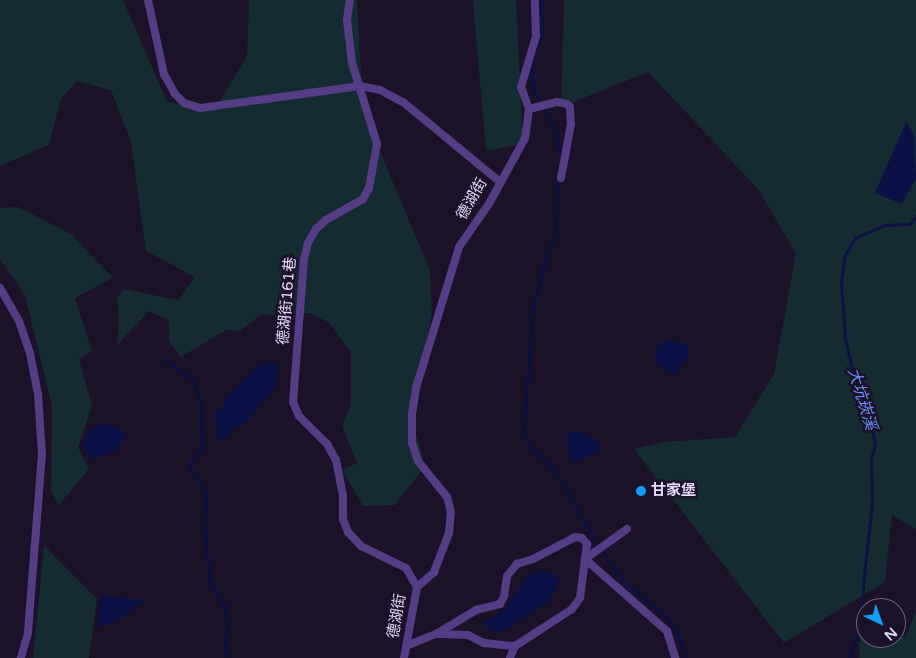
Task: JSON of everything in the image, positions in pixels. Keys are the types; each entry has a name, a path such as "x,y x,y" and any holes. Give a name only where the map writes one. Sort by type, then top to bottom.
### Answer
{"street":[{"name":"德湖街","path":"148,0 164,74 175,94 184,103 200,108 360,86 380,90 403,102 500,182 490,202 458,247 416,388 412,414 412,443 418,461 447,497 451,512 449,534 434,572 416,586 404,658"},
{"name":"德湖街161巷","path":"350,0 347,20 352,63 377,144 369,188 363,199 321,224 308,243 304,258 293,402 299,416 327,444 336,460 343,496 343,519 348,532 361,546 406,568 416,586"},
{"path":"500,182 525,138 529,109 521,87 536,36 536,0"},
{"path":"529,109 562,102 570,107 572,124 561,178"},
{"path":"0,288 19,320 30,353 38,394 42,454 28,633 21,658"},
{"path":"585,559 627,529"},
{"path":"406,646 438,634 476,610 500,604 504,596 507,576 517,564 533,559 575,537 582,538 587,544 580,598 572,609 515,646 510,658"},
{"path":"585,559 666,631 675,658"},
{"path":"438,634 468,635 484,643 515,646"}],"shaded area":[{"path":"0,0 123,0 167,102 215,109 247,56 249,0 357,0 361,74 378,147 430,270 432,313 412,419 425,466 395,505 363,506 342,470 357,463 342,426 351,404 351,352 328,322 310,313 260,315 240,331 226,330 181,357 169,341 169,321 149,311 117,345 119,318 117,298 124,289 178,300 195,277 146,251 131,142 111,90 77,81 61,99 49,145 0,166"},
{"path":"473,0 516,0 523,144 486,151"},
{"path":"564,0 916,0 916,529 892,515 885,582 784,643 634,449 664,442 735,437 774,374 796,253 758,189 648,72 561,107"},
{"path":"906,122 914,134 916,178 902,204 875,193"},
{"path":"18,207 71,234 113,278 75,298 92,351 79,359 92,406 78,447 89,469 58,506 51,490 52,406 25,295 0,259 0,208"},
{"path":"670,340 686,344 691,352 674,375 657,364 654,353 659,344"},
{"path":"271,361 278,366 277,385 247,422 236,428 222,441 217,441 215,412 220,410 227,398 256,367"},
{"path":"105,423 127,433 117,450 91,460 82,445 88,430"},
{"path":"579,431 595,438 602,450 571,464 567,447 567,433"},
{"path":"44,545 97,599 89,658 33,658"},
{"path":"536,571 550,572 559,581 549,601 497,634 481,622 496,616 504,609 527,577"},
{"path":"101,595 144,600 120,619 100,627 97,626"},
{"path":"916,612 916,658 859,658 859,648 906,648 906,636"}],"waterway":[{"path":"542,0 542,32 534,54 532,78 535,92 553,124 562,156"},
{"path":"558,176 556,234 547,256 533,311 524,434 531,448 549,463 566,488 583,520 624,582 666,616 678,632 685,658"},
{"name":"大坑崁溪","path":"851,658 850,653 863,625 863,585 872,504 871,459 875,445 867,404 855,382 845,339 841,283 844,257 855,238 884,225 910,224 916,216"},
{"path":"163,359 194,379 201,403 203,448 189,465 207,493 205,524 210,581 225,606 228,628 225,641 227,658"}],"place":[{"name":"甘家堡","path":"641,491"}]}
